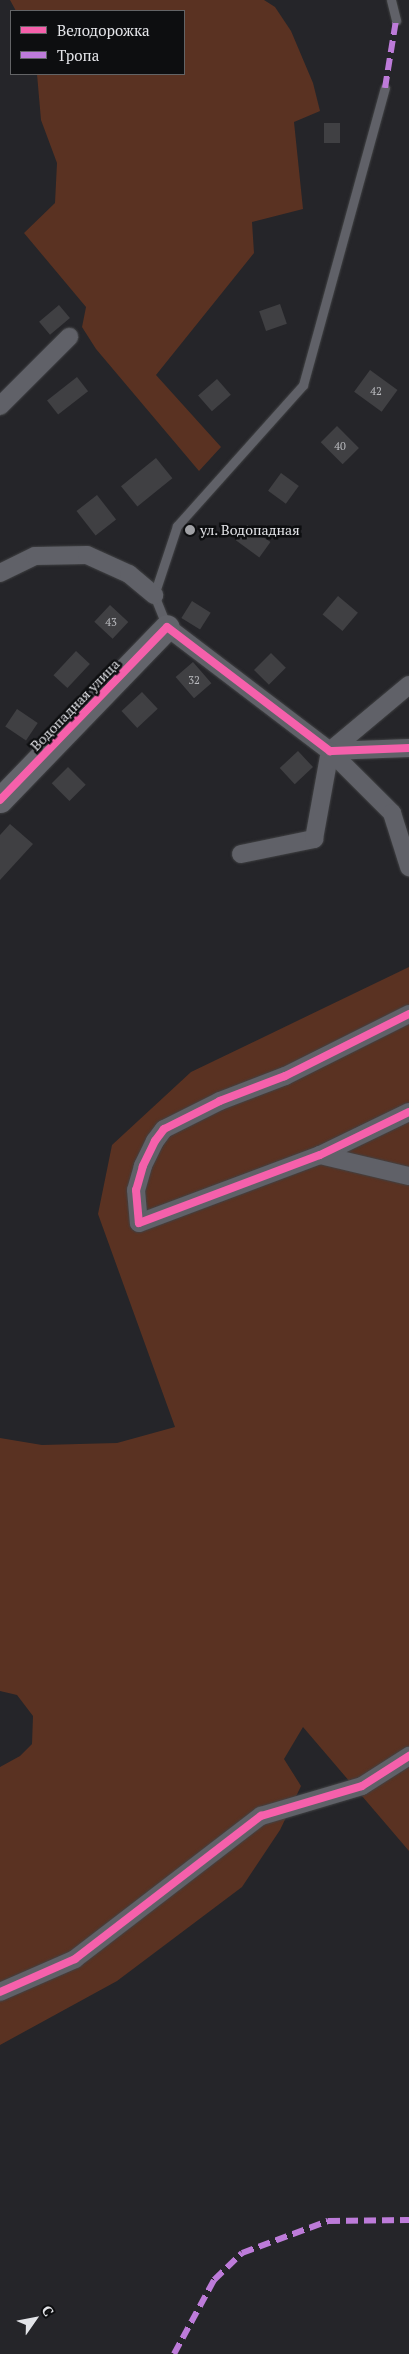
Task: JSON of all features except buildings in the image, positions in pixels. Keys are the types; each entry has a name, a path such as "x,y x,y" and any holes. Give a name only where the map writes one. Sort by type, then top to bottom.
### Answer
{"street":[{"path":"0,406 69,338"},
{"path":"0,573 35,556 87,555 129,574 154,596"},
{"path":"167,627 330,751 392,813 409,867"},
{"name":"Водопадная улица","path":"0,800 167,627"},
{"path":"241,854 314,839 330,751 409,685"},
{"path":"330,751 409,748"},
{"path":"409,1014 285,1076 220,1102 164,1129 155,1141 143,1166 136,1190 139,1223 320,1155 409,1112"},
{"path":"320,1155 409,1176"},
{"path":"0,1992 75,1959 261,1816 362,1786 409,1756"}],"lane":[{"path":"391,0 396,20"},
{"path":"167,627 154,596 177,526 303,384 386,88"}],"shaded area":[{"path":"10,0 264,0 275,7 291,31 313,83 320,111 294,122 303,209 252,222 254,253 156,375 221,447 199,471 96,349 82,327 86,307 24,233 55,203 57,163 41,120 37,75 185,75 185,10 15,10"},
{"path":"409,967 409,1851 303,1727 284,1759 301,1786 280,1830 242,1887 117,1981 0,2045 0,1767 20,1756 32,1744 33,1716 17,1695 0,1691 0,1438 42,1445 117,1443 175,1427 98,1214 112,1145 191,1072"}],"marked path":[{"path":"385,88 396,20"},
{"path":"174,2354 214,2280 242,2253 328,2221 409,2220"}],"cycle path":[{"path":"0,800 167,627 330,751 409,748"},
{"path":"409,1014 285,1076 220,1101 164,1129 155,1141 143,1166 136,1190 139,1223 320,1155 409,1112"},
{"path":"0,1992 75,1959 261,1816 362,1786 409,1756"}],"place":[{"name":"ул. Водопадная","path":"190,530"}]}
